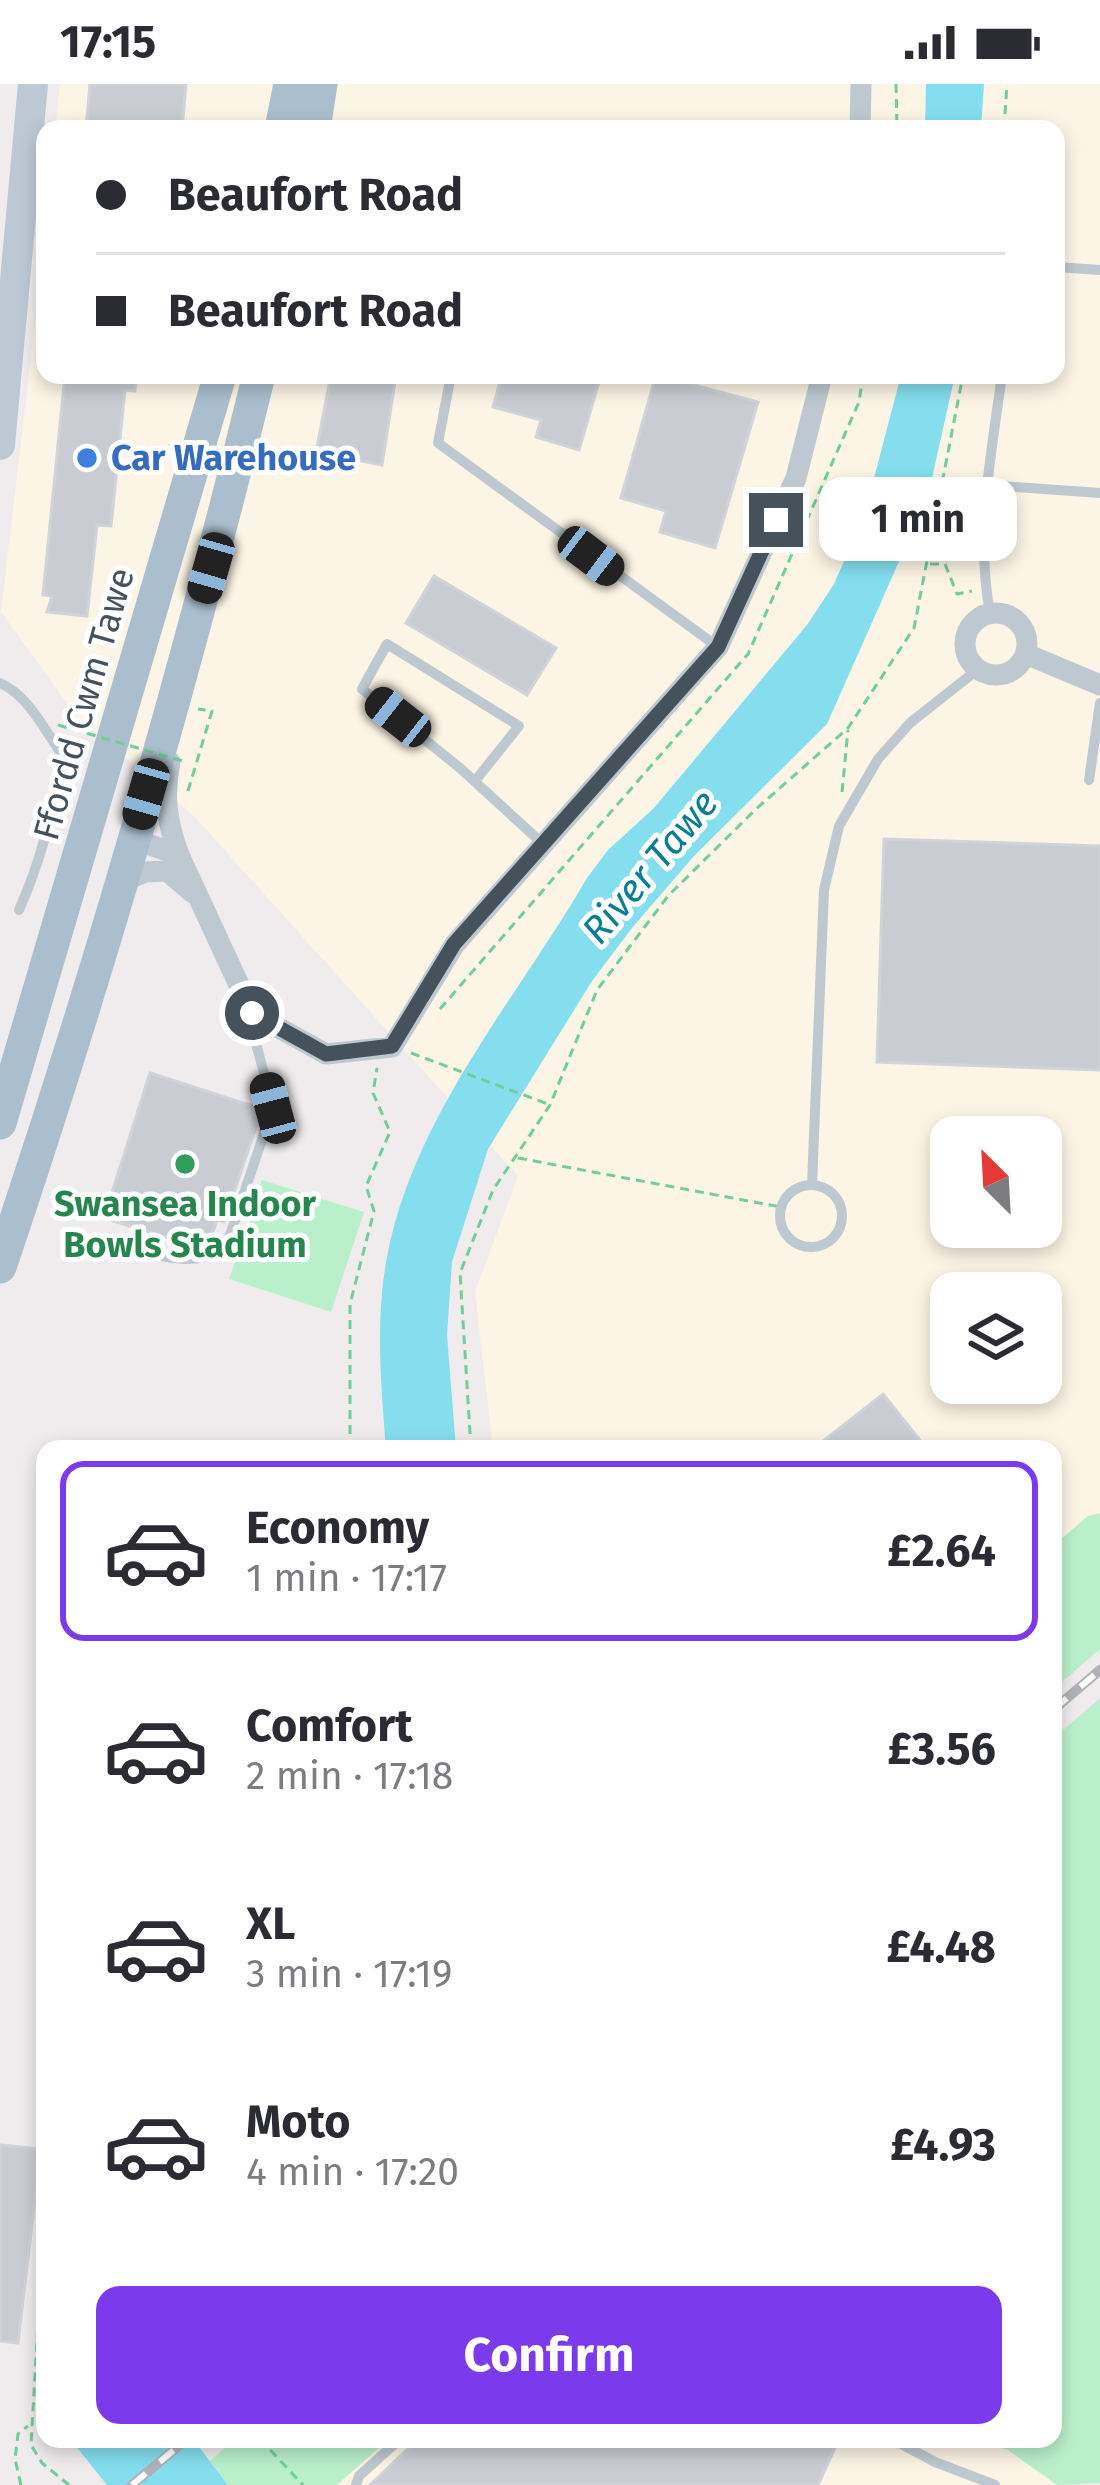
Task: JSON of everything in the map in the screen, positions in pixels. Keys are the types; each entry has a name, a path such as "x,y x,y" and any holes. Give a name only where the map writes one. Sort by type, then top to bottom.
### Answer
{"main road":[{"path":"0,445 33,84"},
{"path":"283,120 290,84"},
{"path":"315,120 321,84"},
{"name":"Ffordd Cwm Tawe","path":"0,1123 217,384"},
{"path":"0,1267 133,839 211,568 257,384"},
{"path":"0,1150 37,1072 100,858 112,845 133,839"}],"street":[{"path":"860,120 861,84"},
{"path":"211,568 166,783 167,822 179,855 252,1013 326,1054 392,1046 454,944 718,647 796,478 820,384"},
{"path":"990,613 1020,623 1027,638 1026,654 1006,674 977,670 967,658 966,634 976,620 990,613"},
{"path":"1026,654 1100,686"},
{"path":"133,839 179,855"},
{"path":"119,883 146,872 167,871 198,897"}],"lane":[{"path":"1065,268 1100,270"},
{"path":"449,384 438,443 718,647"},
{"path":"990,613 982,550 1001,384"},
{"path":"988,485 1100,493"},
{"path":"475,781 519,726 387,644 362,689 475,781 543,844"},
{"path":"812,1184 824,890 839,826 878,759 910,723 977,670"},
{"path":"0,683 12,688 30,708 61,753 55,808 40,863 19,910"},
{"path":"1089,780 1100,703"},
{"path":"102,1240 206,1261 225,1250 273,1108 252,1013"},
{"path":"812,1184 836,1196 843,1212 839,1231 826,1244 805,1247 791,1240 780,1221 781,1207 791,1192 812,1184"},
{"path":"356,2485 359,2476 390,2448"},
{"path":"908,2448 994,2485"}],"path":[{"path":"896,84 897,120"},
{"path":"1005,120 1007,84"},
{"path":"440,1010 748,654 859,402 862,384"},
{"path":"470,1440 460,1273 494,1190 550,1105 597,990 668,896 848,728 914,628 961,384"},
{"path":"927,564 945,564 957,594 986,588"},
{"path":"188,793 212,712 197,708"},
{"path":"58,725 183,761"},
{"path":"839,826 848,728"},
{"path":"350,1440 350,1304 374,1211 366,1186 390,1132 373,1093 375,1071 392,1046 550,1105"},
{"path":"515,1158 781,1207"},
{"path":"36,2338 31,2445 42,2463 69,2485"},
{"path":"21,2485 15,2459 18,2434 31,2424"},
{"path":"268,2448 303,2485"}],"shaded area":[{"path":"60,84 1100,84 1100,1522 1062,1551 1062,1440 492,1440 475,1292 518,1176 194,816 77,717 1,612 36,314 36,384 1065,384 1065,120 56,120"},
{"path":"374,2448 1001,2448 1057,2485 335,2485"}],"green space":[{"path":"262,1180 364,1212 331,1312 229,1279"},
{"path":"1100,1513 1100,1649 1062,1682 1062,1538 1088,1516"},
{"path":"1100,1698 1100,2483 1057,2485 1001,2448 1062,2448 1062,1731"},
{"path":"225,2448 379,2448 337,2485 228,2485 210,2461"}],"water":[{"path":"926,84 984,84 982,120 925,120"},
{"name":"River Tawe","path":"899,384 953,384 928,496 827,724 694,856 632,928 592,981 488,1149 452,1262 447,1335 455,1440 385,1440 380,1353 383,1280 400,1205 443,1107 608,850 654,808 807,625 834,584 865,513"},
{"path":"77,2448 200,2448 228,2485 107,2485"}],"building":[{"path":"90,84 186,84 183,120 87,120"},
{"name":"Car Warehouse","path":"64,384 135,384 135,391 125,390 111,526 97,525 87,616 47,612 52,596 43,595"},
{"path":"329,384 395,384 382,465 316,452"},
{"path":"499,384 598,384 579,450 536,437 541,420 493,407"},
{"path":"653,384 690,384 758,402 715,548 660,532 666,511 621,498"},
{"path":"434,576 556,648 527,695 406,623"},
{"path":"884,839 1100,846 1100,1070 877,1062"},
{"name":"Swansea Indoor Bowls Stadium","path":"150,1073 262,1109 224,1222 217,1220 208,1247 104,1218"},
{"path":"883,1394 920,1440 824,1440"},
{"path":"0,2145 36,2149 36,2191 18,2343 0,2341"},
{"path":"409,2448 835,2448 818,2485 370,2485"}],"railway":[{"path":"1062,1702 1100,1670"},
{"path":"132,2485 176,2448"}],"place":[{"name":"Car Warehouse","path":"87,458"},
{"name":"Swansea Indoor Bowls Stadium","path":"185,1164"}],"route":[{"path":"252,1013 326,1054 392,1046 454,944 718,647 776,520"}]}
